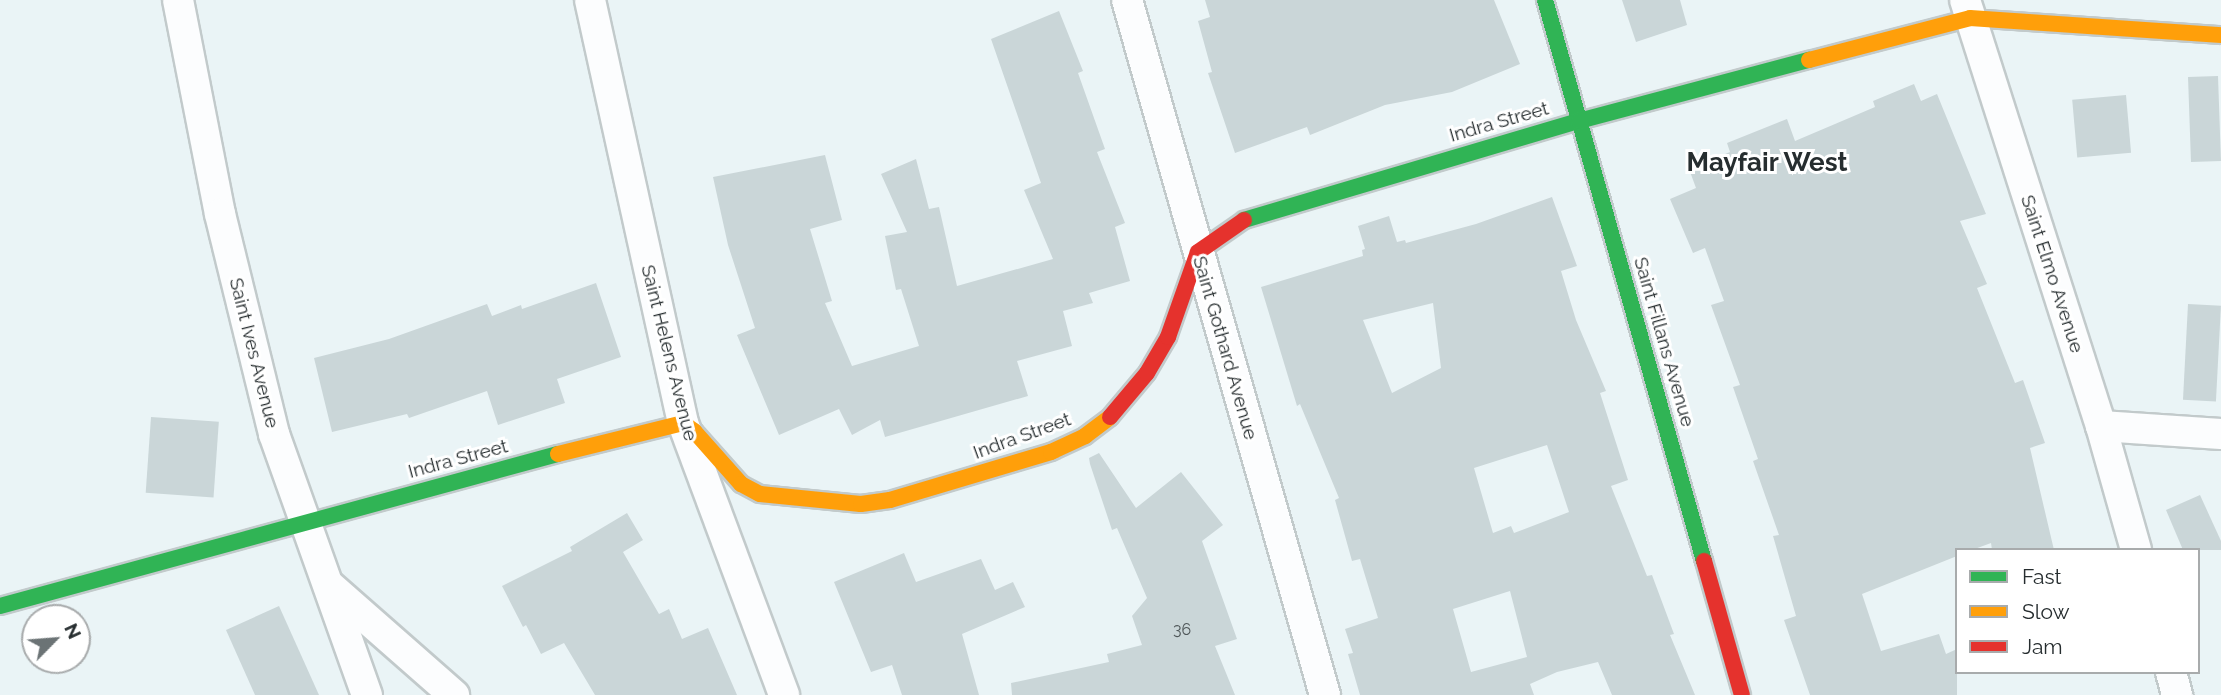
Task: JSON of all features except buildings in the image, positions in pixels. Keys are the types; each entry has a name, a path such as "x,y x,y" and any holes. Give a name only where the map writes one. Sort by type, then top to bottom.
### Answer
{"street":[{"name":"Saint Ives Avenue","path":"178,0 239,297 274,434 367,695"},
{"name":"Saint Helens Avenue","path":"590,0 683,423 784,695"},
{"name":"Saint Gothard Avenue","path":"1127,0 1325,695"},
{"name":"Saint Fillans Avenue","path":"1545,0 1742,695"},
{"name":"Indra Street","path":"0,606 304,522 683,423 694,431 735,478 760,494 861,504 890,500 1001,469 1084,436 1117,412 1147,373 1168,337 1198,252 1244,220 1269,211 1969,6 2221,35"},
{"name":"Saint Elmo Avenue","path":"1969,6 2101,426 2135,548"},
{"path":"2101,426 2221,434"},
{"path":"329,584 454,695"},
{"path":"2172,674 2177,695"}],"traffic: fast":[{"path":"1545,0 1704,561"},
{"path":"1244,220 1579,121 1809,60"},
{"path":"0,606 558,454"}],"traffic: slow":[{"path":"1809,60 1970,18 2221,35"},
{"path":"558,454 683,423 694,431 741,484 760,494 861,504 890,500 1051,452 1085,436 1110,417"}],"traffic: jam":[{"path":"1110,417 1147,373 1168,337 1198,252 1244,220"},
{"path":"1704,561 1742,695"}],"district":[{"name":"Mayfair West","path":"1767,163"}]}
